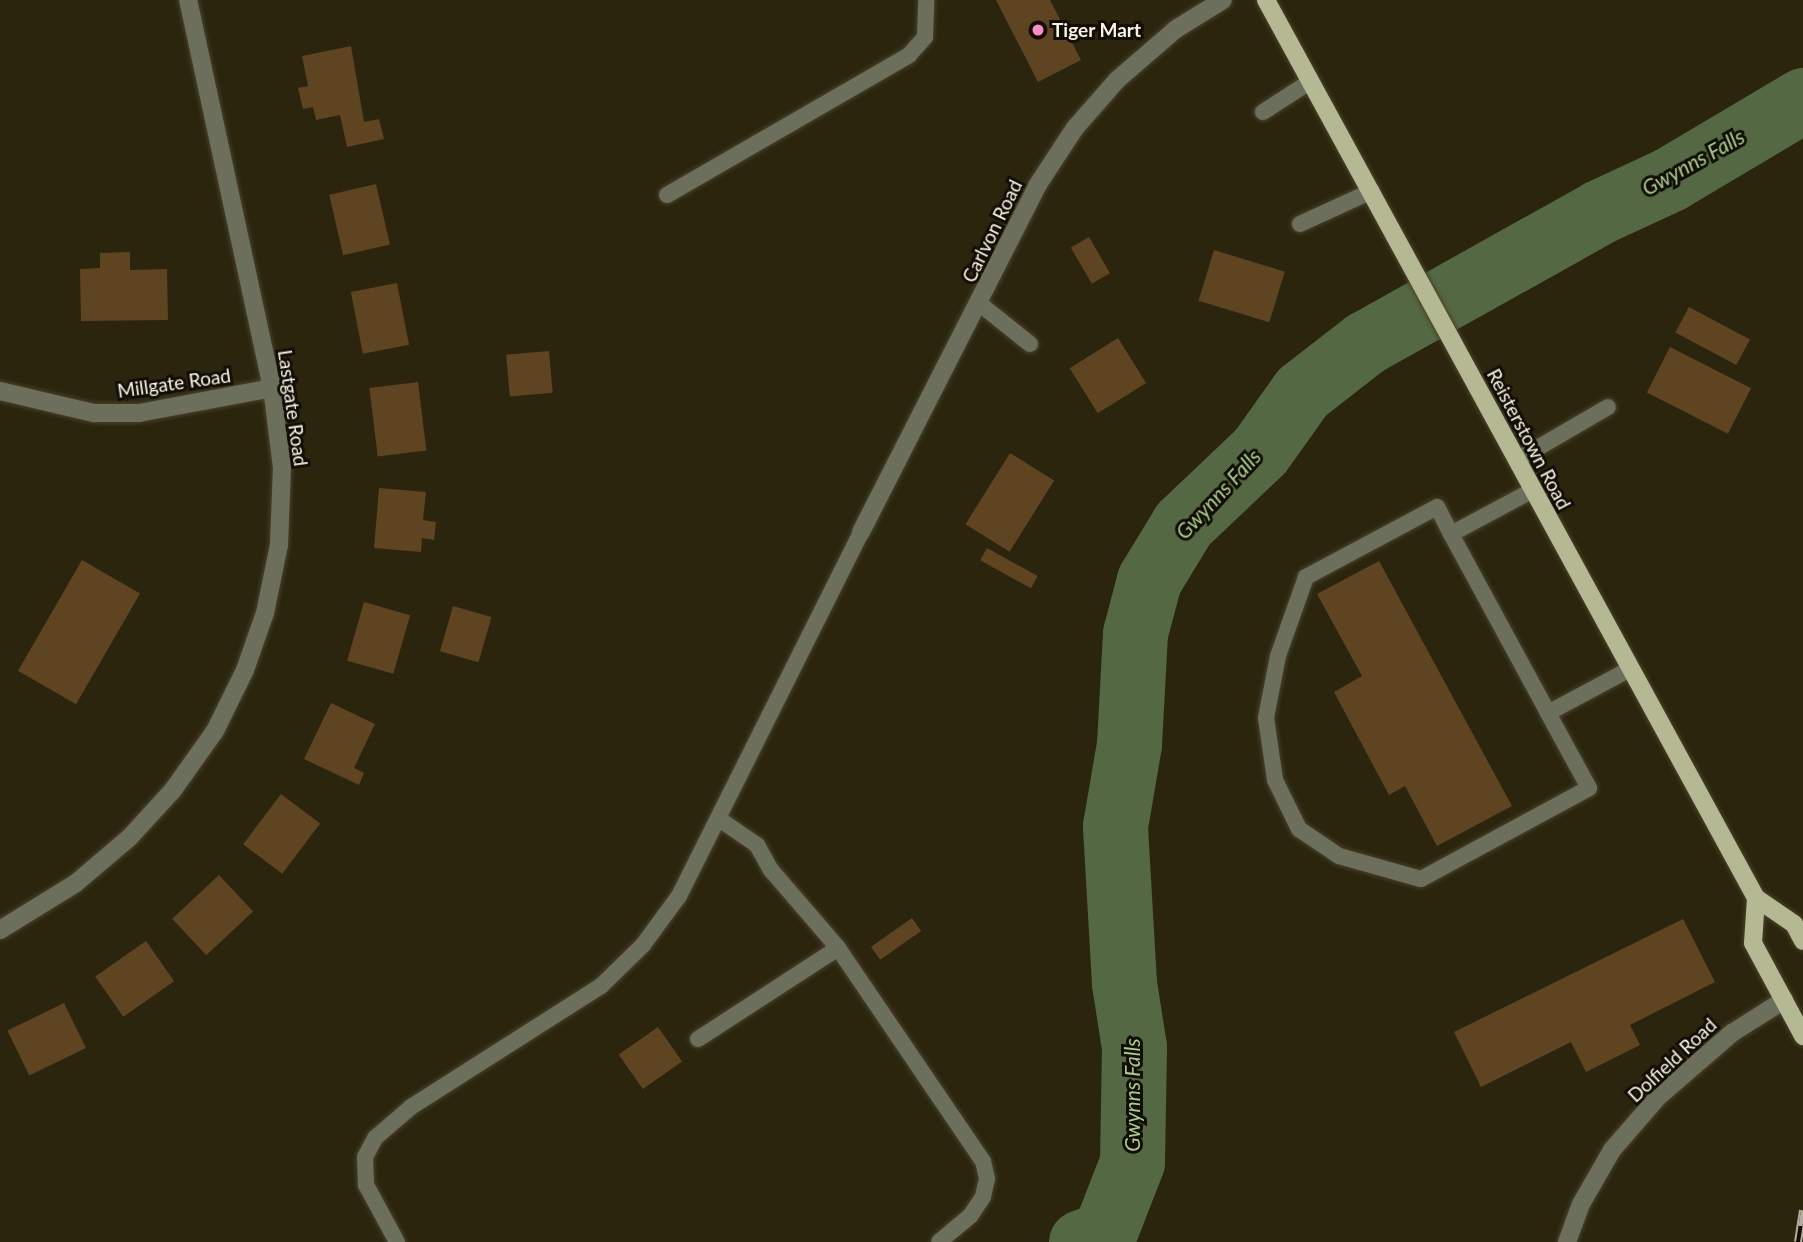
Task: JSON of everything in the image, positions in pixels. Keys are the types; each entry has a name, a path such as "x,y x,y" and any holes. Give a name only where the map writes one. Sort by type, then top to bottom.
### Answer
{"main road":[{"name":"Reisterstown Road","path":"1266,0 1405,250 1756,898 1794,925 1803,941"},
{"path":"1756,898 1753,943 1803,1036"}],"street":[{"name":"Lastgate Road","path":"0,930 76,883 129,838 173,790 215,731 245,670 265,613 279,545 282,468 272,388 188,0"},
{"name":"Carlvon Road","path":"861,532 980,304 1037,186 1075,128 1127,71 1176,29 1223,0"},
{"name":"Millgate Road","path":"0,391 94,413 139,413 272,388"},
{"name":"Dolfield Road","path":"1567,1242 1581,1204 1612,1150 1658,1097 1732,1033 1784,1000"}],"lane":[{"path":"667,195 909,55 925,37 926,0"},
{"path":"1264,112 1311,81"},
{"path":"1300,224 1372,191"},
{"path":"980,304 1030,344"},
{"path":"1517,460 1608,407"},
{"path":"1451,534 1533,489"},
{"path":"1437,507 1451,534 1589,788 1421,879 1339,856 1299,829 1275,780 1266,718 1278,656 1306,577 1437,507"},
{"path":"397,1242 366,1185 365,1157 375,1138 411,1107 601,986 643,945 679,896 861,532"},
{"path":"1548,713 1630,669"},
{"path":"719,819 757,845 771,870 838,948 983,1161 987,1179 982,1197 970,1216 939,1242"},
{"path":"698,1039 838,948"}],"building":[{"name":"Tiger Mart","path":"996,0 1050,0 1081,60 1038,82"},
{"path":"351,46 364,122 379,119 384,139 347,147 340,115 316,120 313,107 303,109 298,88 308,86 302,56"},
{"path":"376,184 390,244 343,255 329,195"},
{"path":"1089,237 1110,273 1092,284 1071,248"},
{"path":"1214,250 1285,272 1269,322 1199,301"},
{"path":"130,252 130,270 167,269 168,320 81,321 80,269 100,268 100,253"},
{"path":"397,283 409,345 363,354 351,292"},
{"path":"1689,307 1750,339 1736,365 1675,333"},
{"path":"1118,338 1146,383 1098,413 1070,368"},
{"path":"1670,347 1751,388 1728,434 1647,392"},
{"path":"549,351 553,393 510,397 506,355"},
{"path":"418,382 426,450 378,456 369,388"},
{"path":"1010,453 1054,481 1010,552 965,524"},
{"path":"379,488 426,492 423,520 436,522 434,540 422,538 421,552 374,548"},
{"path":"987,548 1038,576 1031,588 980,560"},
{"path":"82,560 140,594 76,704 18,671"},
{"path":"1379,561 1512,806 1437,846 1405,786 1389,795 1334,692 1362,676 1317,594"},
{"path":"364,602 410,615 393,674 347,661"},
{"path":"453,606 491,617 478,662 440,651"},
{"path":"331,703 375,724 354,768 364,773 359,785 304,759"},
{"path":"281,794 320,823 282,874 243,844"},
{"path":"219,875 253,912 206,955 172,919"},
{"path":"912,918 921,931 880,960 871,947"},
{"path":"1683,919 1715,982 1630,1025 1640,1045 1586,1072 1571,1042 1481,1087 1454,1032"},
{"path":"146,941 174,981 123,1017 95,977"},
{"path":"64,1003 86,1048 29,1076 7,1031"},
{"path":"658,1027 682,1061 643,1089 619,1055"}],"waterway":[{"name":"Gwynns Falls","path":"1081,1242 1104,1234 1132,1162 1134,1047 1124,983 1115,826 1129,744 1135,633 1149,580 1183,524 1260,451 1302,392 1365,343 1599,212 1670,179 1803,100"}],"railway":[{"path":"1798,1242 1803,1210"}],"place":[{"name":"Tiger Mart","path":"1038,30"}]}
